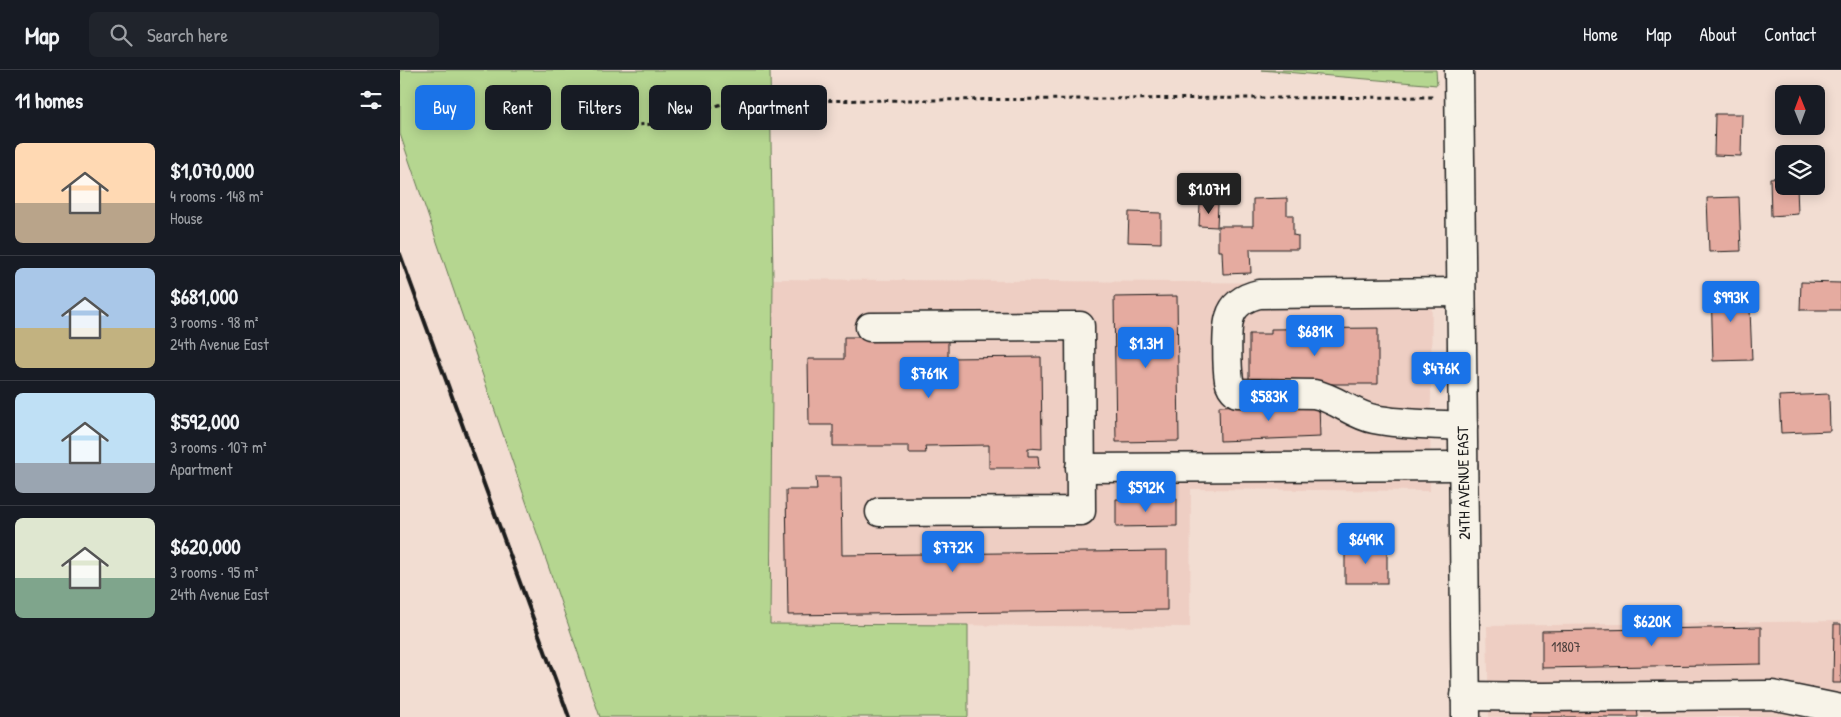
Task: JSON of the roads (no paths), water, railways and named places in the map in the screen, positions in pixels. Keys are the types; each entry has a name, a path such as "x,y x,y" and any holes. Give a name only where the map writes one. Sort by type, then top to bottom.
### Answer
{"street":[{"name":"24TH AVENUE EAST","path":"1459,70 1466,707"},
{"path":"1461,292 1259,294 1248,297 1240,302 1230,316 1228,330 1229,379 1232,389 1236,393 1314,394 1374,419 1462,426"},
{"path":"870,326 1080,326 1081,511 880,512"},
{"path":"1080,468 1463,466"},
{"path":"1466,707 1673,706 1772,694 1841,709"}],"railway":[{"path":"400,254 569,717"}]}
